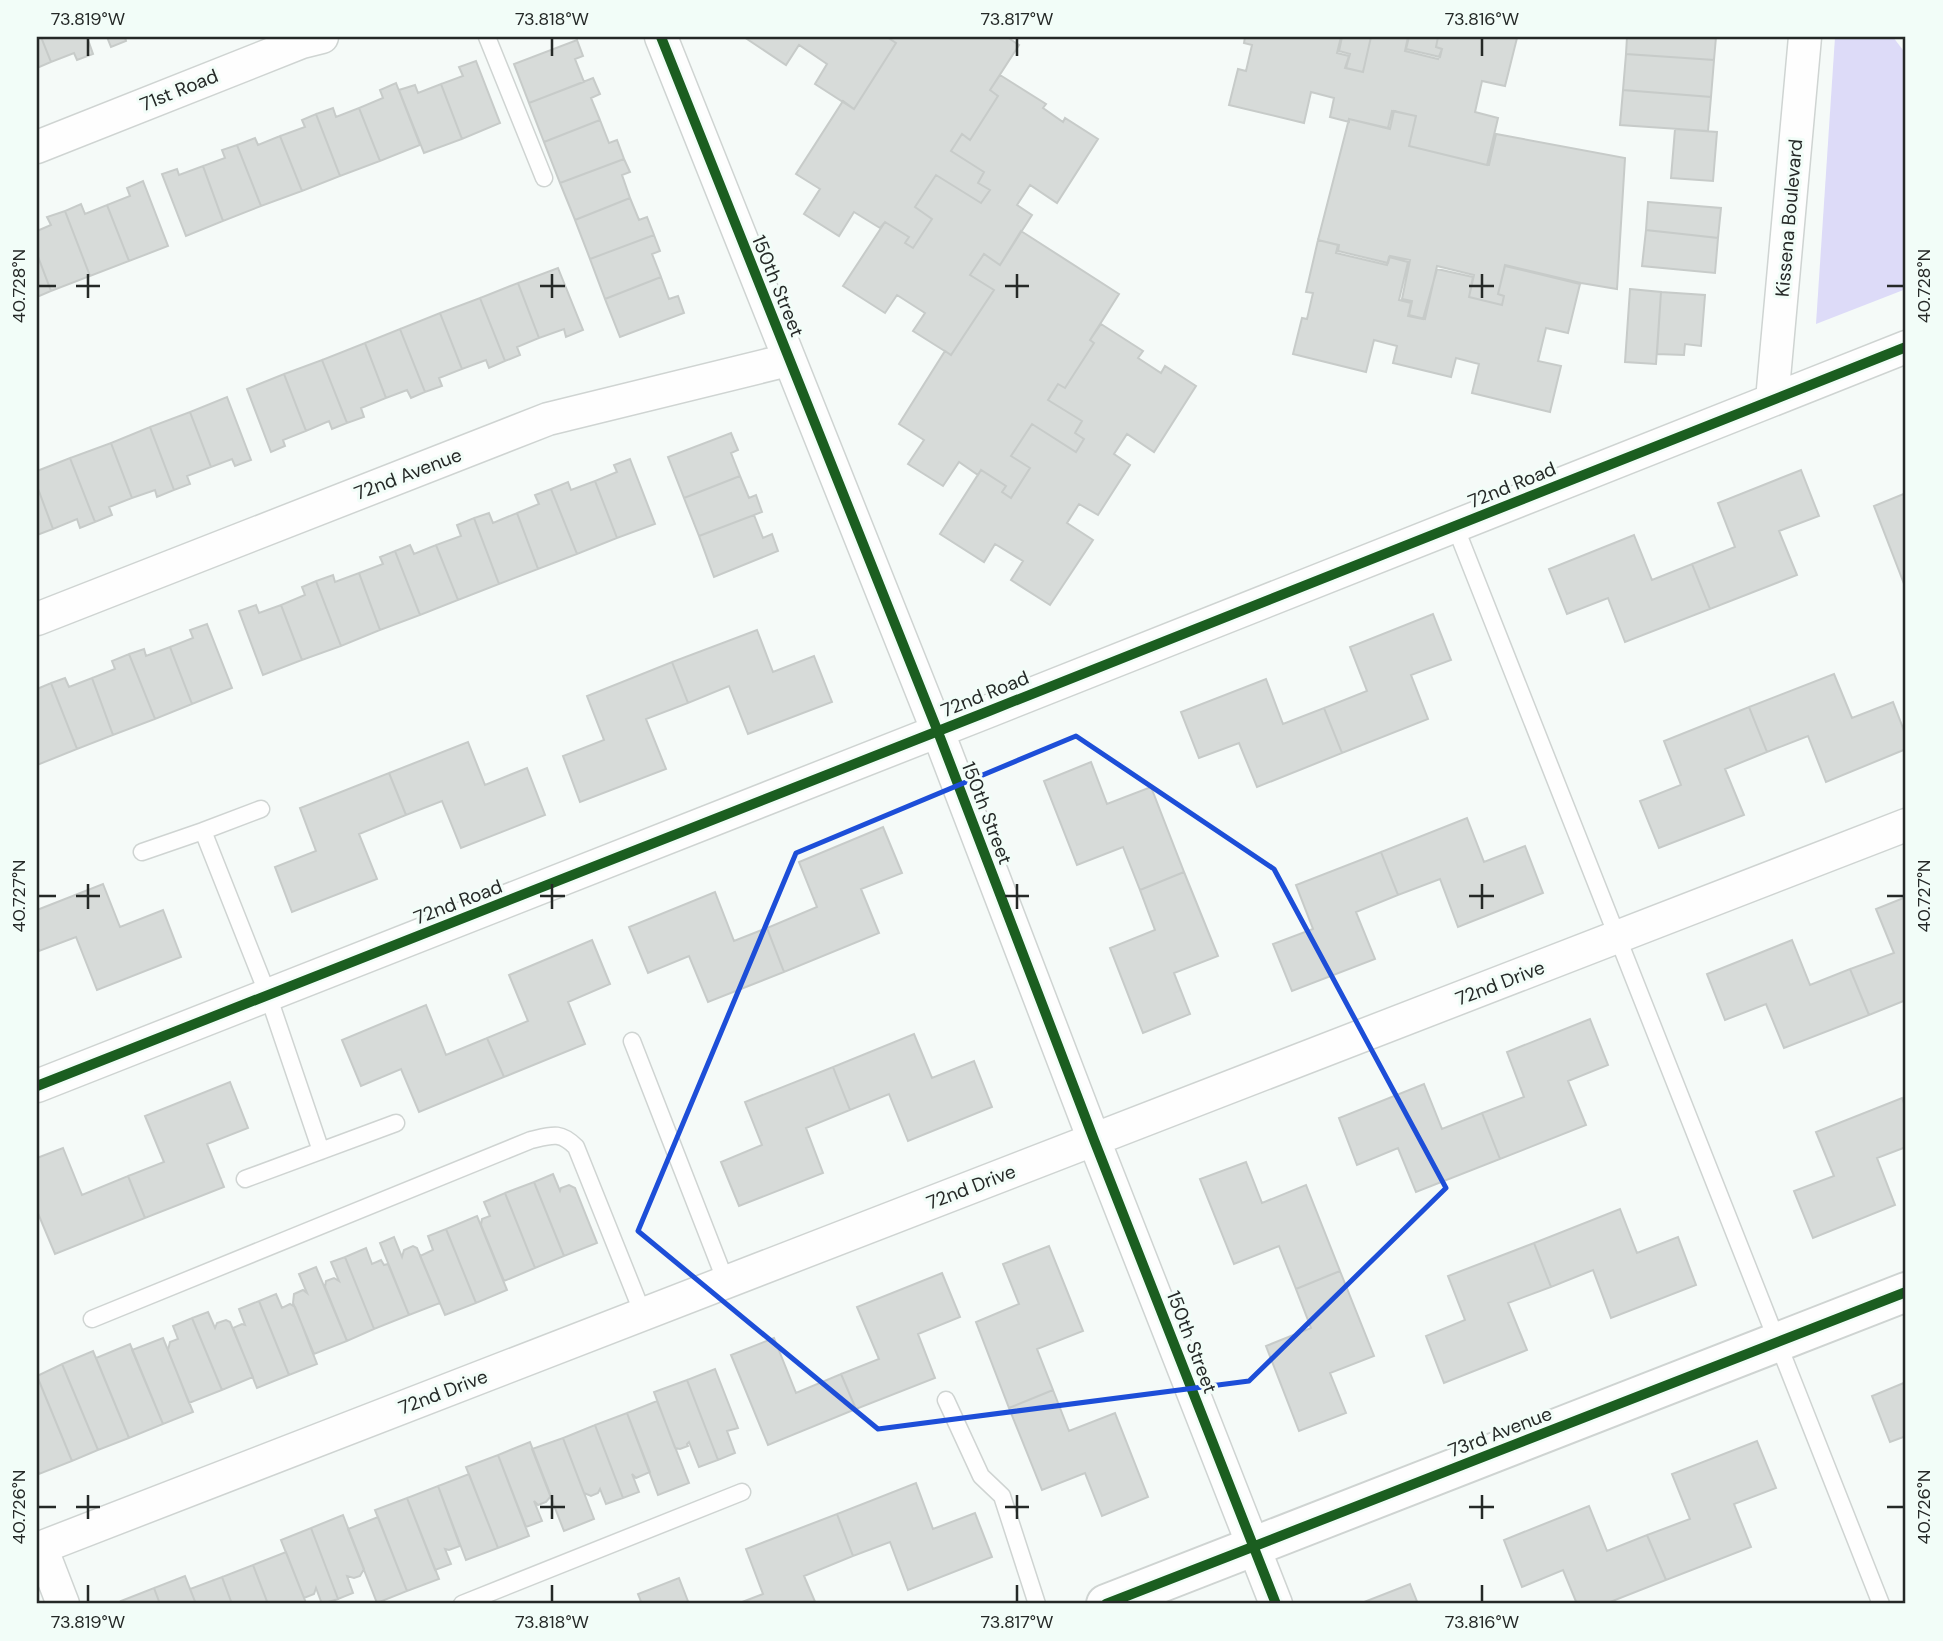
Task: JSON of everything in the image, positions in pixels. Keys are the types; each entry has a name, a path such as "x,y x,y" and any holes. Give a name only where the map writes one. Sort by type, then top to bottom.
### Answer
{"street":[{"name":"71st Road","path":"37,147 302,41 322,37"},
{"name":"150th Street","path":"661,37 937,732 1276,1604"},
{"name":"Kissena Boulevard","path":"1772,400 1805,37"},
{"name":"72nd Road","path":"37,1086 1906,347"},
{"name":"72nd Avenue","path":"37,619 548,419 788,360"},
{"name":"72nd Drive","path":"39,1548 1906,825"},
{"name":"73rd Avenue","path":"1106,1604 1906,1292"},
{"path":"39,1548 63,1604"}],"lane":[{"path":"488,37 544,178"},
{"path":"1455,526 1881,1604"},
{"path":"142,852 261,809"},
{"path":"204,831 268,995 321,1150"},
{"path":"632,1041 726,1282"},
{"path":"245,1179 396,1123"},
{"path":"92,1319 531,1140 553,1135 566,1137 576,1147 643,1314"},
{"path":"946,1400 981,1476 1002,1496 1037,1604"},
{"path":"462,1604 742,1492"}],"highlighted area":[{"path":"1076,736 1274,869 1446,1188 1249,1381 878,1429 638,1231 796,853"}],"shaded area":[{"path":"1835,37 1893,37 1906,54 1906,289 1816,324"}],"building":[{"path":"37,37 41,37 51,62 37,68"},
{"path":"41,37 87,37 93,54 77,60 74,53 51,62"},
{"path":"107,37 125,37 126,41 111,47"},
{"path":"744,37 887,37 896,43 854,109 815,84 827,64 799,45 786,65"},
{"path":"887,37 1007,37 1019,45 990,90 998,96 970,140 962,134 951,151 984,172 978,183 990,190 981,203 936,175 915,207 932,219 913,248 905,243 909,237 885,222 880,228 854,212 839,236 804,214 820,189 796,174 843,101 854,109 896,43"},
{"path":"1245,37 1341,37 1337,53 1349,56 1345,68 1363,72 1371,37 1408,37 1405,51 1438,59 1442,49 1436,47 1438,37 1517,38 1505,86 1482,81 1475,112 1498,118 1487,165 1409,146 1416,116 1392,111 1388,128 1349,119 1349,122 1330,117 1334,98 1311,92 1304,123 1229,105 1238,69 1246,71 1252,45 1244,43"},
{"path":"1342,37 1371,37 1363,72 1346,68 1350,54 1339,51"},
{"path":"1409,37 1438,37 1436,47 1442,49 1440,57 1406,49"},
{"path":"1627,37 1716,37 1714,60 1626,54"},
{"path":"577,40 583,56 575,59 584,82 529,103 514,64"},
{"path":"1626,54 1714,60 1711,97 1623,90"},
{"path":"476,61 500,123 462,139 441,84 463,76 459,67"},
{"path":"1000,75 1046,104 1043,108 1063,122 1065,118 1098,139 1057,203 1030,185 1017,205 1032,215 1000,265 984,254 970,275 994,290 951,355 913,331 925,313 897,295 885,313 843,286 885,222 909,237 905,243 913,248 932,219 915,207 936,175 981,203 990,190 978,183 984,172 951,151 962,134 970,140 998,96 990,90"},
{"path":"593,78 600,94 591,98 600,120 544,142 529,103"},
{"path":"396,83 420,145 380,161 359,108 383,98 380,90"},
{"path":"441,84 462,139 424,153 399,90 415,85 418,93"},
{"path":"1623,90 1711,97 1708,131 1620,125"},
{"path":"333,108 336,117 359,108 380,161 340,176 316,114"},
{"path":"1394,111 1416,116 1409,146 1487,165 1496,134 1625,158 1617,289 1505,265 1498,294 1504,296 1502,305 1469,297 1474,275 1437,266 1425,319 1409,315 1412,301 1402,299 1410,260 1390,256 1388,263 1338,251 1339,245 1318,240 1349,119 1390,129"},
{"path":"316,114 340,176 302,191 280,136 305,127 302,120"},
{"path":"600,120 609,143 617,140 624,159 560,183 544,142"},
{"path":"1675,129 1717,132 1713,181 1671,178"},
{"path":"280,136 302,191 261,206 237,145 255,138 258,145"},
{"path":"237,145 261,206 223,221 203,166 225,158 222,150"},
{"path":"624,159 630,172 622,175 630,198 575,220 560,183"},
{"path":"203,166 223,221 186,236 162,174 177,169 179,175"},
{"path":"143,181 168,246 129,261 107,205 130,196 127,188"},
{"path":"630,198 639,220 647,217 654,235 590,259 575,220"},
{"path":"1648,202 1721,208 1718,238 1646,230"},
{"path":"81,204 85,214 107,205 129,261 90,276 65,211"},
{"path":"65,211 90,276 51,291 37,254 37,231 51,225 47,217"},
{"path":"1646,230 1718,238 1715,273 1642,266"},
{"path":"1021,231 1119,294 1090,340 1094,343 1065,388 1058,384 1048,400 1082,421 1075,433 1084,439 1076,452 1032,424 1011,456 1030,468 1011,498 1002,492 1006,486 981,470 978,475 959,462 943,486 908,464 924,440 899,424 945,351 951,355 994,290 970,275 984,254 1000,265"},
{"path":"654,235 660,251 652,254 661,277 605,299 590,259"},
{"path":"1318,240 1338,245 1336,253 1387,265 1389,257 1408,262 1399,300 1411,303 1408,316 1423,319 1437,269 1473,277 1469,297 1502,305 1504,296 1498,294 1505,266 1580,284 1568,333 1546,328 1538,361 1561,366 1550,412 1472,393 1479,364 1456,358 1451,377 1393,363 1397,346 1374,340 1366,372 1293,354 1302,318 1307,319 1313,293 1306,292"},
{"path":"37,254 51,291 37,297"},
{"path":"558,268 583,330 566,337 564,329 539,338 518,283"},
{"path":"661,277 669,299 678,296 684,313 620,337 605,299"},
{"path":"518,283 539,338 517,347 520,355 505,361 480,298"},
{"path":"1630,289 1661,292 1656,364 1625,362"},
{"path":"1661,292 1705,295 1701,346 1685,344 1684,355 1657,354"},
{"path":"480,298 505,361 489,368 486,360 462,369 440,313"},
{"path":"440,313 462,369 439,378 442,386 425,392 400,329"},
{"path":"1101,324 1143,351 1138,358 1161,373 1165,366 1196,386 1154,452 1127,434 1114,454 1130,465 1098,515 1079,504 1067,523 1093,540 1050,605 1011,580 1023,561 995,544 984,562 940,534 981,470 1006,486 1002,492 1011,498 1030,468 1011,456 1032,424 1076,452 1084,439 1075,433 1082,421 1048,400 1058,384 1065,388 1094,343 1090,340"},
{"path":"400,329 425,392 411,398 407,390 386,398 365,343"},
{"path":"365,343 386,398 361,408 364,417 347,423 322,360"},
{"path":"322,360 347,423 332,429 329,421 306,431 284,374"},
{"path":"284,374 306,431 283,440 285,446 271,452 247,389"},
{"path":"227,397 251,460 235,466 232,459 211,467 190,412"},
{"path":"190,412 211,467 187,476 190,484 174,490 150,427"},
{"path":"150,427 174,490 157,497 155,490 132,498 111,443"},
{"path":"731,433 738,450 731,453 740,476 684,498 668,457"},
{"path":"111,443 132,498 109,507 112,515 95,522 70,458"},
{"path":"70,458 95,522 80,528 77,519 53,529 37,486 37,471"},
{"path":"630,459 655,524 617,538 595,481 617,472 614,465"},
{"path":"1801,470 1819,516 1779,531 1797,575 1710,609 1692,564 1735,547 1718,503"},
{"path":"740,476 749,498 756,495 762,512 699,536 684,498"},
{"path":"595,481 617,538 577,554 551,489 568,482 571,490"},
{"path":"37,486 53,529 37,535"},
{"path":"551,489 577,554 538,569 517,513 539,504 535,495"},
{"path":"1906,493 1906,589 1874,506"},
{"path":"489,513 493,523 517,513 538,569 499,584 474,518"},
{"path":"754,515 763,538 772,534 778,551 714,577 699,536"},
{"path":"474,518 499,584 458,600 436,545 461,536 457,525"},
{"path":"1634,535 1652,580 1692,564 1710,609 1625,642 1608,598 1567,614 1549,569"},
{"path":"410,545 414,554 436,545 458,600 420,615 395,551"},
{"path":"395,551 420,615 380,630 359,573 383,564 380,557"},
{"path":"359,573 380,630 341,646 316,581 333,575 335,582"},
{"path":"316,581 341,646 302,660 281,605 305,595 302,587"},
{"path":"256,605 259,613 281,605 302,660 263,675 239,611"},
{"path":"1433,614 1451,660 1411,675 1428,719 1342,753 1324,708 1367,691 1350,647"},
{"path":"207,624 232,688 192,704 170,647 193,638 190,630"},
{"path":"757,630 773,672 814,656 832,702 748,734 729,686 688,703 672,662"},
{"path":"170,647 192,704 155,719 129,654 144,649 146,656"},
{"path":"129,654 155,719 113,735 92,678 115,669 112,661"},
{"path":"672,662 688,703 646,719 666,769 580,802 563,756 604,740 587,696"},
{"path":"1834,674 1852,718 1893,702 1906,736 1906,749 1826,782 1808,736 1767,752 1749,707"},
{"path":"65,678 69,687 92,678 113,735 77,749 51,683"},
{"path":"1266,679 1283,724 1324,708 1342,753 1257,787 1239,743 1199,758 1181,712"},
{"path":"51,683 77,749 37,765 37,689"},
{"path":"1749,707 1767,752 1725,769 1744,815 1659,848 1640,801 1681,785 1664,741"},
{"path":"468,742 485,785 527,768 545,815 461,848 442,801 406,815 389,773"},
{"path":"1091,762 1107,804 1151,787 1184,872 1140,890 1123,847 1077,865 1044,781"},
{"path":"389,773 406,815 359,834 377,879 292,912 275,867 316,851 300,808"},
{"path":"1467,818 1484,862 1525,846 1543,893 1458,927 1440,879 1398,895 1381,852"},
{"path":"883,827 902,873 861,889 879,933 784,972 767,928 817,907 799,862"},
{"path":"1381,852 1398,895 1356,912 1375,959 1292,991 1273,944 1313,929 1296,885"},
{"path":"1184,872 1218,956 1174,973 1190,1014 1143,1033 1110,948 1155,930 1140,890"},
{"path":"103,884 120,927 163,910 181,957 97,990 76,937 39,951 37,910"},
{"path":"715,892 734,941 767,928 784,972 708,1002 689,956 648,973 629,927"},
{"path":"1906,897 1906,1000 1869,1015 1850,969 1894,953 1876,909"},
{"path":"592,940 610,984 568,1002 585,1044 504,1077 487,1038 528,1021 509,975"},
{"path":"1792,940 1810,985 1850,969 1869,1015 1784,1048 1766,1004 1725,1020 1707,974"},
{"path":"426,1005 446,1055 487,1038 504,1077 419,1112 401,1069 361,1086 342,1040"},
{"path":"1590,1019 1608,1065 1568,1081 1586,1125 1500,1159 1482,1113 1524,1097 1507,1052"},
{"path":"914,1034 932,1078 974,1061 992,1107 908,1141 889,1094 850,1110 833,1067"},
{"path":"833,1067 850,1110 806,1128 823,1173 739,1206 721,1162 762,1145 745,1102"},
{"path":"230,1082 248,1128 207,1144 224,1187 145,1218 128,1176 164,1162 145,1116"},
{"path":"1424,1084 1442,1129 1482,1113 1500,1159 1416,1192 1398,1148 1357,1165 1339,1118"},
{"path":"1902,1098 1906,1109 1906,1147 1877,1158 1895,1205 1813,1238 1794,1191 1834,1176 1816,1132"},
{"path":"63,1148 82,1195 128,1176 145,1218 55,1254 37,1211 37,1158"},
{"path":"1246,1162 1262,1203 1306,1185 1340,1271 1296,1289 1279,1246 1234,1264 1200,1179"},
{"path":"553,1174 560,1191 569,1185 575,1188 597,1243 564,1256 534,1182"},
{"path":"534,1182 564,1256 535,1268 505,1193"},
{"path":"505,1193 535,1268 504,1281 481,1225 482,1219 490,1216 484,1202"},
{"path":"1620,1209 1637,1253 1678,1237 1696,1285 1611,1318 1593,1270 1551,1287 1534,1243"},
{"path":"477,1216 507,1290 476,1303 446,1229"},
{"path":"446,1229 476,1303 445,1315 420,1256 433,1250 428,1236"},
{"path":"394,1237 402,1257 404,1250 413,1246 417,1248 440,1303 409,1315 380,1243"},
{"path":"1534,1243 1551,1287 1508,1303 1527,1350 1444,1383 1426,1336 1465,1320 1448,1276"},
{"path":"1049,1246 1083,1331 1037,1349 1053,1390 1009,1408 976,1322 1019,1304 1003,1264"},
{"path":"366,1248 372,1264 381,1260 384,1265 388,1264 409,1315 374,1329 345,1257"},
{"path":"345,1257 374,1329 347,1341 325,1287 326,1281 334,1278 339,1281 331,1262"},
{"path":"316,1267 347,1341 314,1354 293,1303 294,1294 303,1290 307,1293 299,1274"},
{"path":"1340,1271 1374,1356 1330,1373 1346,1413 1299,1431 1266,1346 1311,1328 1296,1289"},
{"path":"942,1273 960,1317 918,1334 935,1378 856,1409 841,1374 879,1359 857,1307"},
{"path":"276,1294 282,1308 290,1304 295,1307 317,1364 289,1375 259,1301"},
{"path":"259,1301 289,1375 257,1388 233,1328 245,1325 239,1309"},
{"path":"208,1312 215,1328 217,1323 226,1320 230,1322 253,1377 222,1390 192,1318"},
{"path":"192,1318 222,1390 189,1403 168,1350 170,1342 178,1339 173,1326"},
{"path":"163,1338 193,1412 163,1424 132,1350"},
{"path":"774,1338 796,1393 841,1374 856,1409 768,1445 731,1355"},
{"path":"130,1344 163,1424 129,1438 96,1358"},
{"path":"93,1351 129,1438 98,1450 62,1364"},
{"path":"62,1364 98,1450 72,1461 37,1376"},
{"path":"715,1369 738,1428 727,1431 735,1453 718,1460 687,1380"},
{"path":"37,1376 72,1461 39,1474 37,1468"},
{"path":"687,1380 718,1460 699,1467 689,1442 688,1446 675,1448 654,1392"},
{"path":"1906,1382 1906,1436 1890,1442 1872,1396"},
{"path":"1053,1390 1069,1431 1115,1413 1148,1497 1102,1516 1085,1473 1042,1490 1009,1408"},
{"path":"657,1401 689,1483 658,1495 627,1413"},
{"path":"627,1413 650,1472 636,1478 632,1474 639,1492 623,1498 595,1425"},
{"path":"595,1425 623,1498 606,1504 600,1489 591,1496 584,1493 563,1438"},
{"path":"563,1438 594,1519 564,1531 532,1449"},
{"path":"1757,1441 1776,1488 1734,1504 1751,1547 1666,1580 1647,1535 1690,1519 1672,1474"},
{"path":"530,1442 551,1496 538,1505 534,1501 542,1521 526,1527 498,1455"},
{"path":"498,1455 529,1536 498,1548 466,1467"},
{"path":"469,1474 498,1548 466,1560 438,1486"},
{"path":"916,1483 933,1529 975,1513 992,1557 908,1590 890,1542 853,1556 837,1514"},
{"path":"438,1486 460,1546 445,1549 451,1564 435,1570 407,1498"},
{"path":"407,1498 439,1579 407,1591 375,1510"},
{"path":"1589,1506 1607,1551 1647,1535 1666,1580 1605,1604 1577,1604 1563,1570 1522,1587 1504,1540"},
{"path":"837,1514 853,1556 804,1576 816,1604 737,1604 763,1594 746,1549"},
{"path":"343,1515 364,1569 360,1576 347,1576 353,1593 338,1599 311,1528"},
{"path":"378,1517 407,1591 377,1603 348,1529"},
{"path":"311,1528 338,1599 322,1604 316,1588 314,1594 304,1598 281,1540"},
{"path":"286,1552 305,1604 268,1604 253,1565"},
{"path":"253,1565 268,1604 232,1604 222,1577"},
{"path":"185,1576 196,1604 160,1604 154,1588"},
{"path":"222,1577 232,1604 196,1604 190,1589"},
{"path":"679,1578 689,1604 642,1604 638,1594"},
{"path":"1410,1584 1418,1604 1364,1602"},
{"path":"154,1588 160,1604 123,1604 121,1601"}],"cycle path":[{"path":"661,37 938,732 1276,1604"},
{"path":"37,1086 1906,347"},
{"path":"1106,1604 1906,1292"}]}
